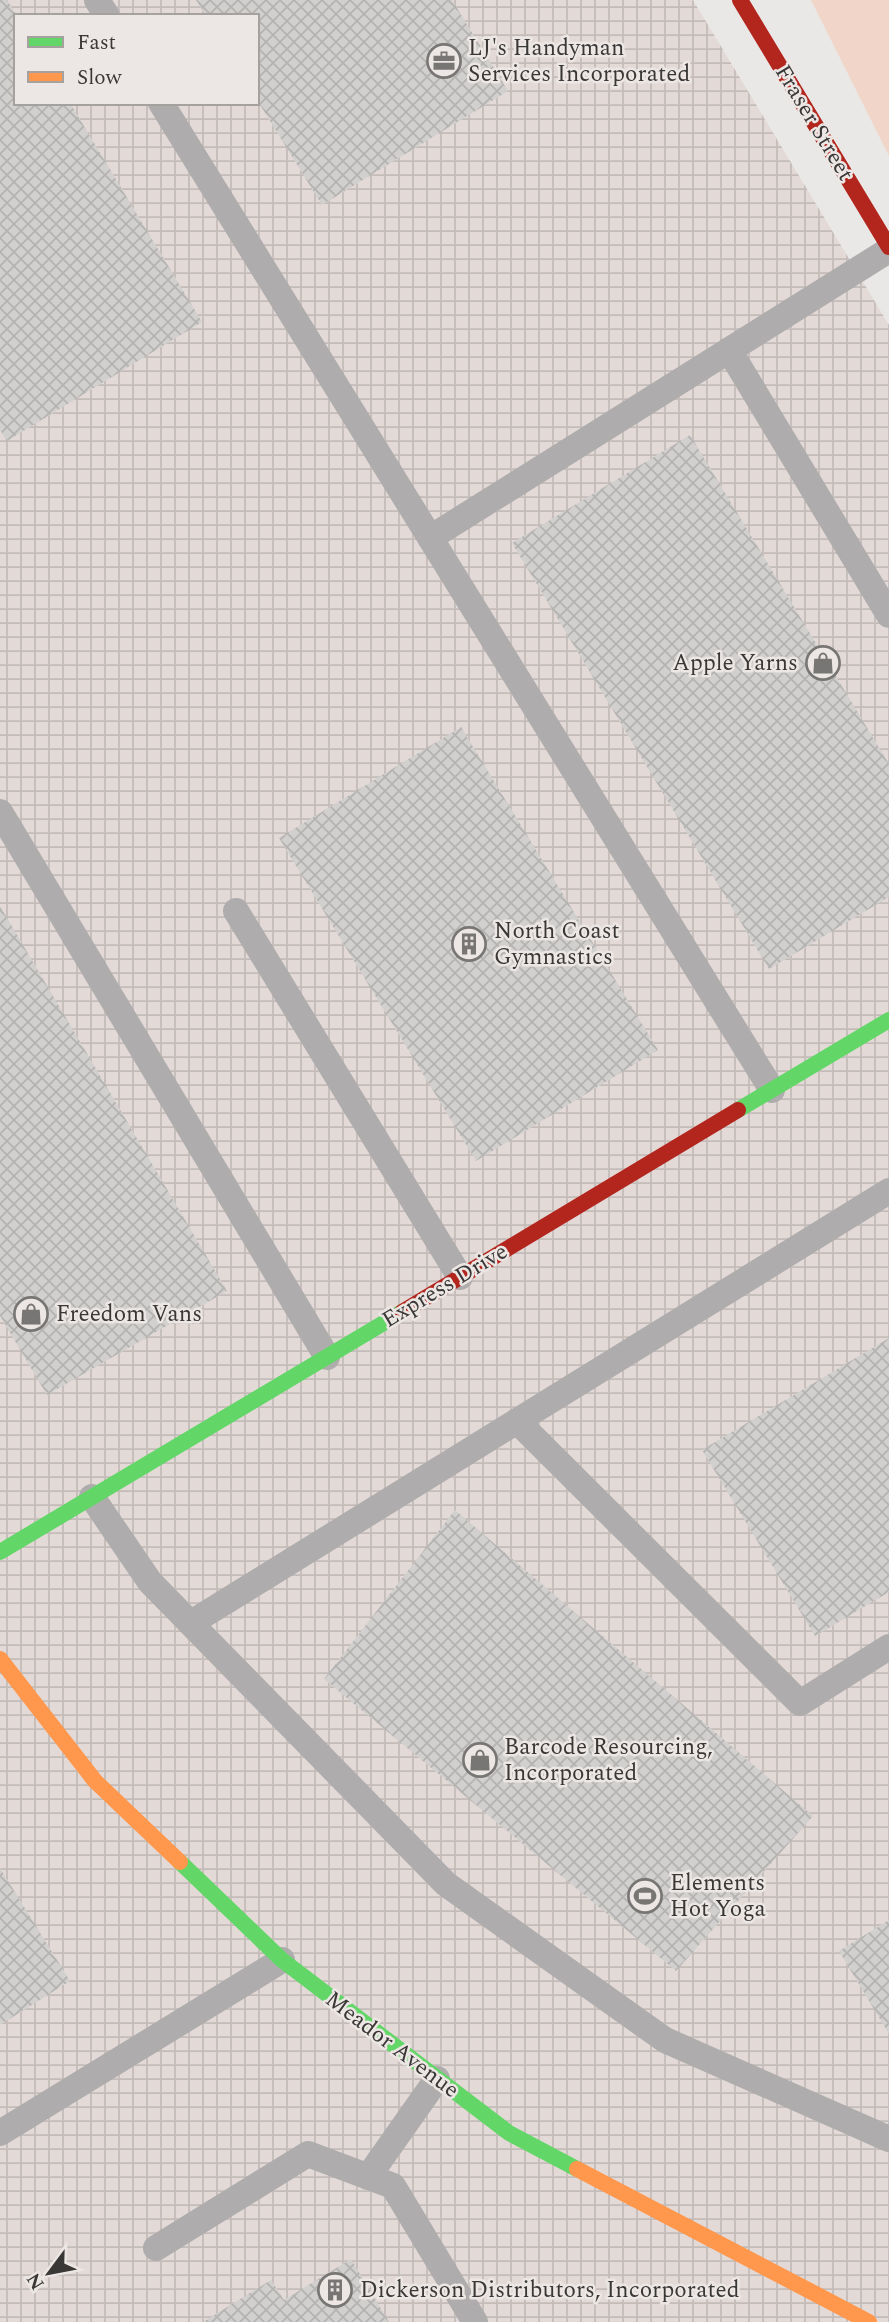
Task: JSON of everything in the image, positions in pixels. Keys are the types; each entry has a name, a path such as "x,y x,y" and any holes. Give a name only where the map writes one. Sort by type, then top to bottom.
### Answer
{"street":[{"name":"Fraser Street","path":"740,0 889,248"},
{"name":"Express Drive","path":"0,1552 889,1020"},
{"name":"Meador Avenue","path":"0,1659 94,1781 282,1961 509,2133 869,2322"}],"lane":[{"path":"162,105 772,1090"},
{"path":"430,538 889,248"},
{"path":"729,350 889,615"},
{"path":"0,812 327,1357"},
{"path":"236,911 460,1277"},
{"path":"191,1623 889,1191"},
{"path":"517,1421 800,1703 889,1647"},
{"path":"92,1497 150,1582 446,1884 664,2040 889,2139"},
{"path":"0,2133 282,1961"},
{"path":"368,2177 437,2079"},
{"path":"156,2248 308,2154 393,2186 475,2322"}],"shaded area":[{"path":"0,0 693,0 889,325 889,2322 0,2322"},
{"path":"811,0 889,0 889,156"}],"building":[{"path":"0,0 7,0 16,14 14,105 71,105 202,322 7,441 0,430"},
{"path":"196,0 452,0 508,91 322,205 259,103 259,14 205,14"},
{"path":"690,435 889,764 889,897 769,969 512,543"},
{"name":"North Coast Gymnastics","path":"461,727 658,1050 476,1161 279,838"},
{"path":"0,906 227,1291 47,1395 0,1316"},
{"path":"889,1338 889,1592 815,1636 702,1450"},
{"path":"455,1510 813,1816 676,1971 324,1679"},
{"path":"0,1868 70,1981 0,2025"},
{"path":"889,1920 889,2034 839,1951"},
{"name":"Dickerson Distributors, Incorporated","path":"351,2259 389,2322 203,2322 271,2280 284,2300"}],"traffic: fast":[{"path":"738,1110 889,1020"},
{"path":"0,1552 402,1312"},
{"path":"180,1862 282,1960 509,2133 577,2169"}],"traffic: slow":[{"path":"0,1659 95,1781 180,1862"},
{"path":"577,2169 869,2322"}],"traffic: jam":[{"path":"740,0 889,247"},
{"path":"402,1312 738,1110"}],"place":[{"name":"LJ's Handyman Services Incorporated","path":"444,61"},
{"name":"Apple Yarns","path":"823,663"},
{"name":"North Coast Gymnastics","path":"469,944"},
{"name":"Freedom Vans","path":"31,1314"},
{"name":"Barcode Resourcing, Incorporated","path":"480,1760"},
{"name":"Elements Hot Yoga","path":"645,1896"},
{"name":"Dickerson Distributors, Incorporated","path":"335,2290"}]}
